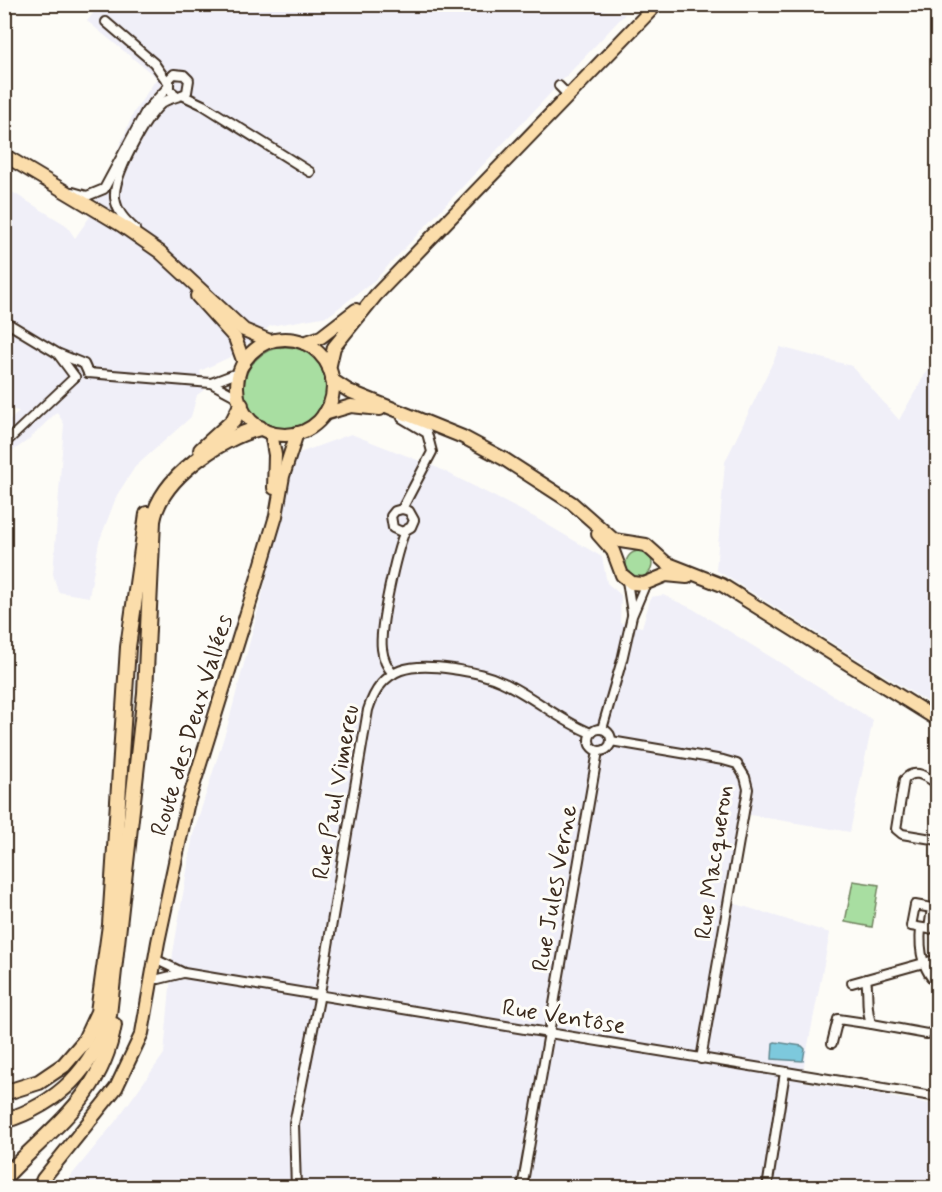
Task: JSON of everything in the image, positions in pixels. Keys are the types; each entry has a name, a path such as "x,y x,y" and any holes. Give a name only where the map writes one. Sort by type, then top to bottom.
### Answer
{"highway":[{"path":"4,1115 52,1093 71,1076 92,1049 108,993 110,926 127,659 143,528 158,491 174,473 228,426 240,402"},
{"path":"4,1178 75,1110 99,1073 110,1045 117,1010 119,938 126,845 145,693 154,513 168,486 198,459 242,435 266,430"},
{"path":"4,1093 25,1088 54,1073 84,1042 92,1026 102,994 110,926"},
{"path":"4,1121 48,1102 63,1092 83,1072 103,1036 109,1016 119,938"}],"main road":[{"path":"4,162 125,235 155,258 218,316 238,342 242,367 240,402 250,419 266,430 297,433 312,426 324,414 332,395 330,374 334,346 376,295 657,4"},
{"path":"4,155 160,252 244,330 270,341"},
{"path":"304,343 321,337 376,295"},
{"path":"242,367 255,350 270,341 287,339 304,343 317,352 330,374 350,391 463,437 572,502 614,540 649,546 666,563 712,580 746,598 938,720"},
{"path":"324,414 351,406 402,413"},
{"name":"Route des Deux Vallées","path":"266,430 275,472 270,532"},
{"name":"Route des Deux Vallées","path":"41,1188 99,1122 127,1081 149,1031 159,979 162,933 172,870 187,806 270,532 283,476 297,433"},
{"path":"555,491 613,551 626,579 634,584 677,576 710,585 938,726"},
{"path":"619,566 622,554 634,545"},
{"path":"650,581 659,567 657,555"},
{"name":"Route des Deux Vallées","path":"41,1188 43,1179 104,1105 126,1070 142,1033 158,942 162,933"}],"street":[{"path":"106,22 154,63 187,77 203,105"},
{"path":"154,63 168,86 179,95 203,105 310,172"},
{"path":"60,189 87,196 104,189 146,111 168,86 170,77 177,74"},
{"path":"160,252 120,213 116,188 118,178 147,122 161,104 179,95 190,85"},
{"path":"559,87 568,96"},
{"path":"4,321 57,353 86,366 88,373"},
{"path":"57,353 73,375 82,379 88,373"},
{"path":"4,444 73,375 78,363"},
{"path":"211,384 242,367"},
{"path":"88,373 211,384 240,402"},
{"path":"388,410 424,430 432,447 431,458 402,508 391,516 391,524 396,530 397,549 381,647 385,661 393,674 419,665 488,676 591,733 602,729 609,733 611,741 605,750 598,751 589,742 591,733"},
{"path":"397,549 405,531 411,527 414,520 409,511 402,508"},
{"path":"396,530 405,531"},
{"path":"626,579 632,616"},
{"path":"602,729 632,616 650,581"},
{"name":"Rue Paul Vimereu","path":"296,1188 294,1124 319,995 368,711 374,694 393,674"},
{"name":"Rue Macqueron","path":"611,741 723,760 737,764 745,777 748,789 701,1059"},
{"name":"Rue Jules Verne","path":"522,1188 598,751"},
{"path":"938,784 921,774 914,772 908,775 904,780 896,829 902,834 938,840"},
{"path":"921,928 920,945 924,963 931,979 938,985"},
{"path":"852,983 938,959"},
{"name":"Rue Ventôse","path":"161,962 184,973 938,1097"},
{"name":"Rue Ventôse","path":"159,979 184,973"},
{"path":"866,979 869,994 868,1016 872,1024"},
{"path":"832,1043 838,1019 927,1034 938,1031"},
{"path":"767,1188 785,1072"}],"shaded area":[{"path":"570,4 625,14 373,282 328,316 270,326 230,357 200,371 204,390 197,395 191,417 135,467 117,495 99,542 89,597 58,592 53,574 64,424 57,412 27,441 5,456 5,426 19,411 5,408 4,187 66,225 75,238 89,218 134,112 157,78 87,21 100,5"},
{"path":"780,347 852,366 899,420 937,353 937,708 716,570 725,462"},
{"path":"351,434 438,468 536,518 602,557 607,583 621,595 620,623 642,627 651,597 663,595 693,609 873,720 850,832 738,813 723,900 830,933 801,1081 937,1105 937,1187 61,1188 115,1122 164,1054 173,953 193,835 228,724 275,546 294,455","holes":["356,746 366,748 351,838 341,838"]}],"green space":[{"path":"286,347 302,350 316,359 325,373 328,389 325,405 316,419 302,428 286,431 270,428 256,419 247,405 244,389 247,373 256,359 270,350"},
{"path":"639,551 648,555 652,564 648,573 639,577 630,573 626,564 630,555"},
{"path":"853,881 879,885 872,927 845,922"}],"water":[{"path":"775,1042 802,1046 805,1049 803,1061 772,1059"}]}
